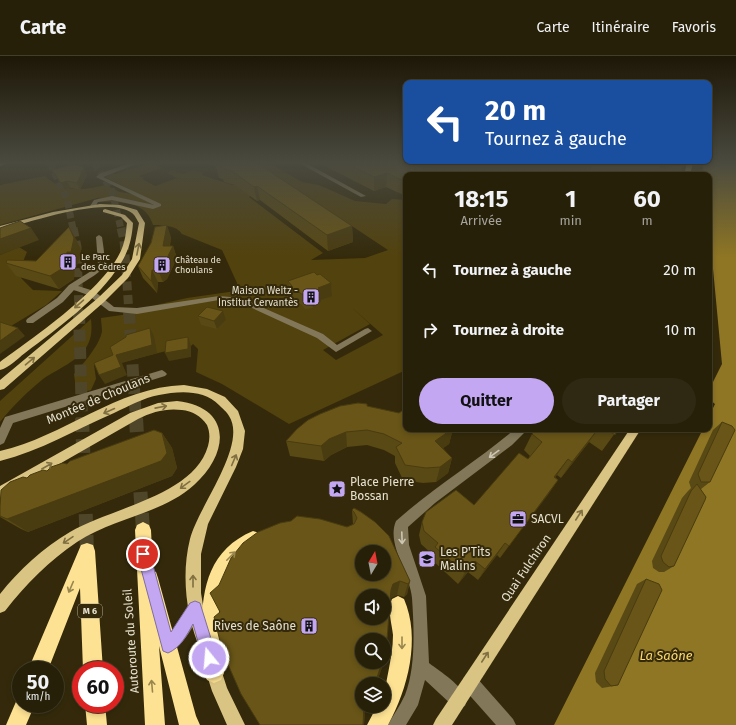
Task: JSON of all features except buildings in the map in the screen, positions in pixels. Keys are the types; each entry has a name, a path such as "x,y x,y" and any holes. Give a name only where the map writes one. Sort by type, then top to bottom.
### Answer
{"highway":[{"name":"Autoroute du Soleil","path":"143,530 143,554 155,725"},
{"path":"214,673 211,590 223,565 230,556 245,543 265,533"},
{"name":"M 6","path":"42,661 87,552 93,661"},
{"path":"143,554 188,722"},
{"path":"376,725 391,696 399,672 402,636 398,605"},
{"path":"16,725 21,713"},
{"path":"96,713 97,725"}],"main road":[{"path":"0,228 68,209 93,206 108,206 127,209 138,215 142,223 138,252 134,264 125,276 101,300 0,386"},
{"path":"0,232 82,211 108,211 123,216 129,221 130,226 126,248 112,271 91,293 0,367"},
{"name":"Montée de Choulans","path":"0,456 27,447 151,393 166,390 188,389 204,392 220,399 230,408 238,423 239,443 233,463 211,502 199,530 193,571 193,591 195,608 214,673 236,725"},
{"path":"0,492 134,416 150,409 172,405 188,406 204,415 214,428 215,440 211,455 202,470 188,484 165,497 114,517 76,535 41,560 25,575 0,606"},
{"name":"Quai Fulchiron","path":"442,725 634,432"}],"street":[{"path":"93,206 96,201 112,198 153,207 159,205 135,194"},
{"path":"30,321 60,300 72,287 98,269 102,264 99,237"},
{"path":"72,287 91,293 112,309 137,311 219,298 241,300 320,336 336,349 368,331"},
{"path":"0,440 9,420 162,374"},
{"path":"397,725 412,699 420,667 419,596 402,545 402,525 418,508 506,445 521,432"},
{"path":"168,646 180,632 195,608"},
{"path":"420,667 439,680 459,700"},
{"path":"470,683 507,725"}],"shaded area":[{"path":"0,194 132,194 154,205 162,206 139,194 250,194 251,195 249,197 323,253 311,260 365,258 388,250 304,194 340,194 355,201 386,204 392,199 403,200 403,371 289,424 222,384 196,372 198,349 193,344 191,346 124,362 108,358 94,365 96,379 91,390 78,394 74,374 91,354 101,336 101,318 143,312 156,305 187,298 236,291 237,283 222,250 182,234 173,227 153,225 149,216 143,210 128,203 92,202 101,197 0,225","holes":["350,306 383,335 336,360 323,350 370,324"]},
{"path":"19,247 27,252 22,264 21,278 33,290 62,291 46,305 6,329 0,327 0,255"},
{"path":"91,319 91,336 84,351 79,356 37,384 20,399 0,422 0,401"}],"water":[{"name":"La Saône","path":"712,194 736,194 736,725 554,725 701,432 712,432 712,410 715,404 712,402 712,384 722,364 712,258"}],"tunnel":[{"path":"65,194 73,229"},
{"path":"113,194 121,229"},
{"path":"73,228 77,247 79,313"},
{"path":"121,228 124,240 129,313"},
{"path":"79,312 82,419"},
{"path":"129,312 136,419"},
{"path":"82,418 84,471"},
{"path":"136,418 138,453"},
{"path":"139,471 143,530"},
{"path":"85,493 87,551"}],"place":[{"name":"Le Parc des Cèdres","path":"68,262"},
{"name":"Château de Choulans","path":"162,265"},
{"name":"Maison Weitz - Institut Cervantès","path":"311,297"},
{"name":"Place Pierre Bossan","path":"337,489"},
{"name":"SACVL","path":"518,519"},
{"name":"Les P'Tits Malins","path":"427,559"},
{"name":"Rives de Saône","path":"309,626"}],"route":[{"path":"143,554 168,646 180,632 195,608 209,658"}]}
